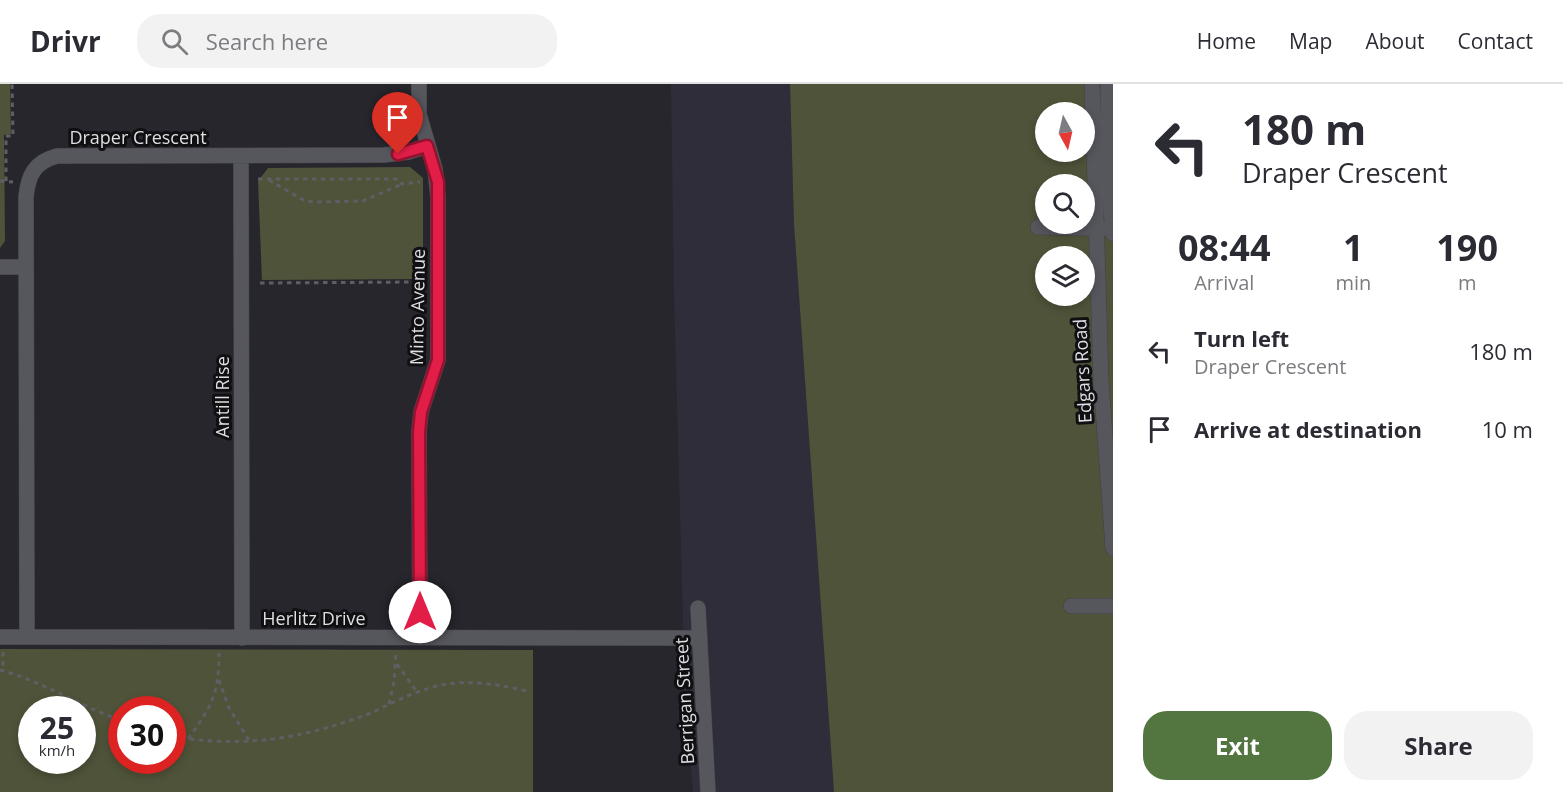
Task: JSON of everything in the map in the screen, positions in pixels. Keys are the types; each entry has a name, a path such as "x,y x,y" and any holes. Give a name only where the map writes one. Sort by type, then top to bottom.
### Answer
{"street":[{"name":"Minto Avenue","path":"419,84 419,114 438,182 438,360 421,412 419,432 420,639"},
{"name":"Edgars Road","path":"1092,84 1101,380 1113,548"},
{"path":"1108,84 1108,172 1113,234"},
{"name":"Draper Crescent","path":"27,637 26,267 27,182 32,171 46,159 72,156 384,155 408,152 427,146"},
{"name":"Antill Rise","path":"241,156 242,638"},
{"path":"1096,228 1113,229"},
{"path":"0,267 26,267"},
{"path":"1071,606 1113,606"},
{"name":"Berrigan Street","path":"698,608 708,792"},
{"name":"Herlitz Drive","path":"0,637 699,638"}],"path":[{"path":"6,181 6,136 13,136 12,84"},
{"path":"269,179 305,201 315,202 363,201 402,184 438,182"},
{"path":"241,180 398,179 402,184"},
{"path":"260,283 419,282"},
{"path":"218,638 219,679 229,708 250,742"},
{"path":"389,704 397,663 396,638"},
{"path":"397,663 417,692"},
{"path":"0,670 33,682 108,716"},
{"path":"188,739 206,714 219,679"},
{"path":"188,739 229,743 250,742 322,728 358,718 417,692 452,683 491,683 527,691"}],"shaded area":[{"path":"671,84 790,84 794,224 834,792 693,792 685,695"}],"green space":[{"path":"0,84 10,84 11,134 4,135 5,241 0,248"},
{"path":"790,84 1113,84 1113,792 834,792 794,224"},
{"path":"410,167 423,178 421,279 262,280 258,181 268,168"},
{"path":"0,649 533,650 533,792 0,792"}],"route":[{"path":"398,154 427,146 438,182 438,360 421,412 419,432 420,612"}]}
